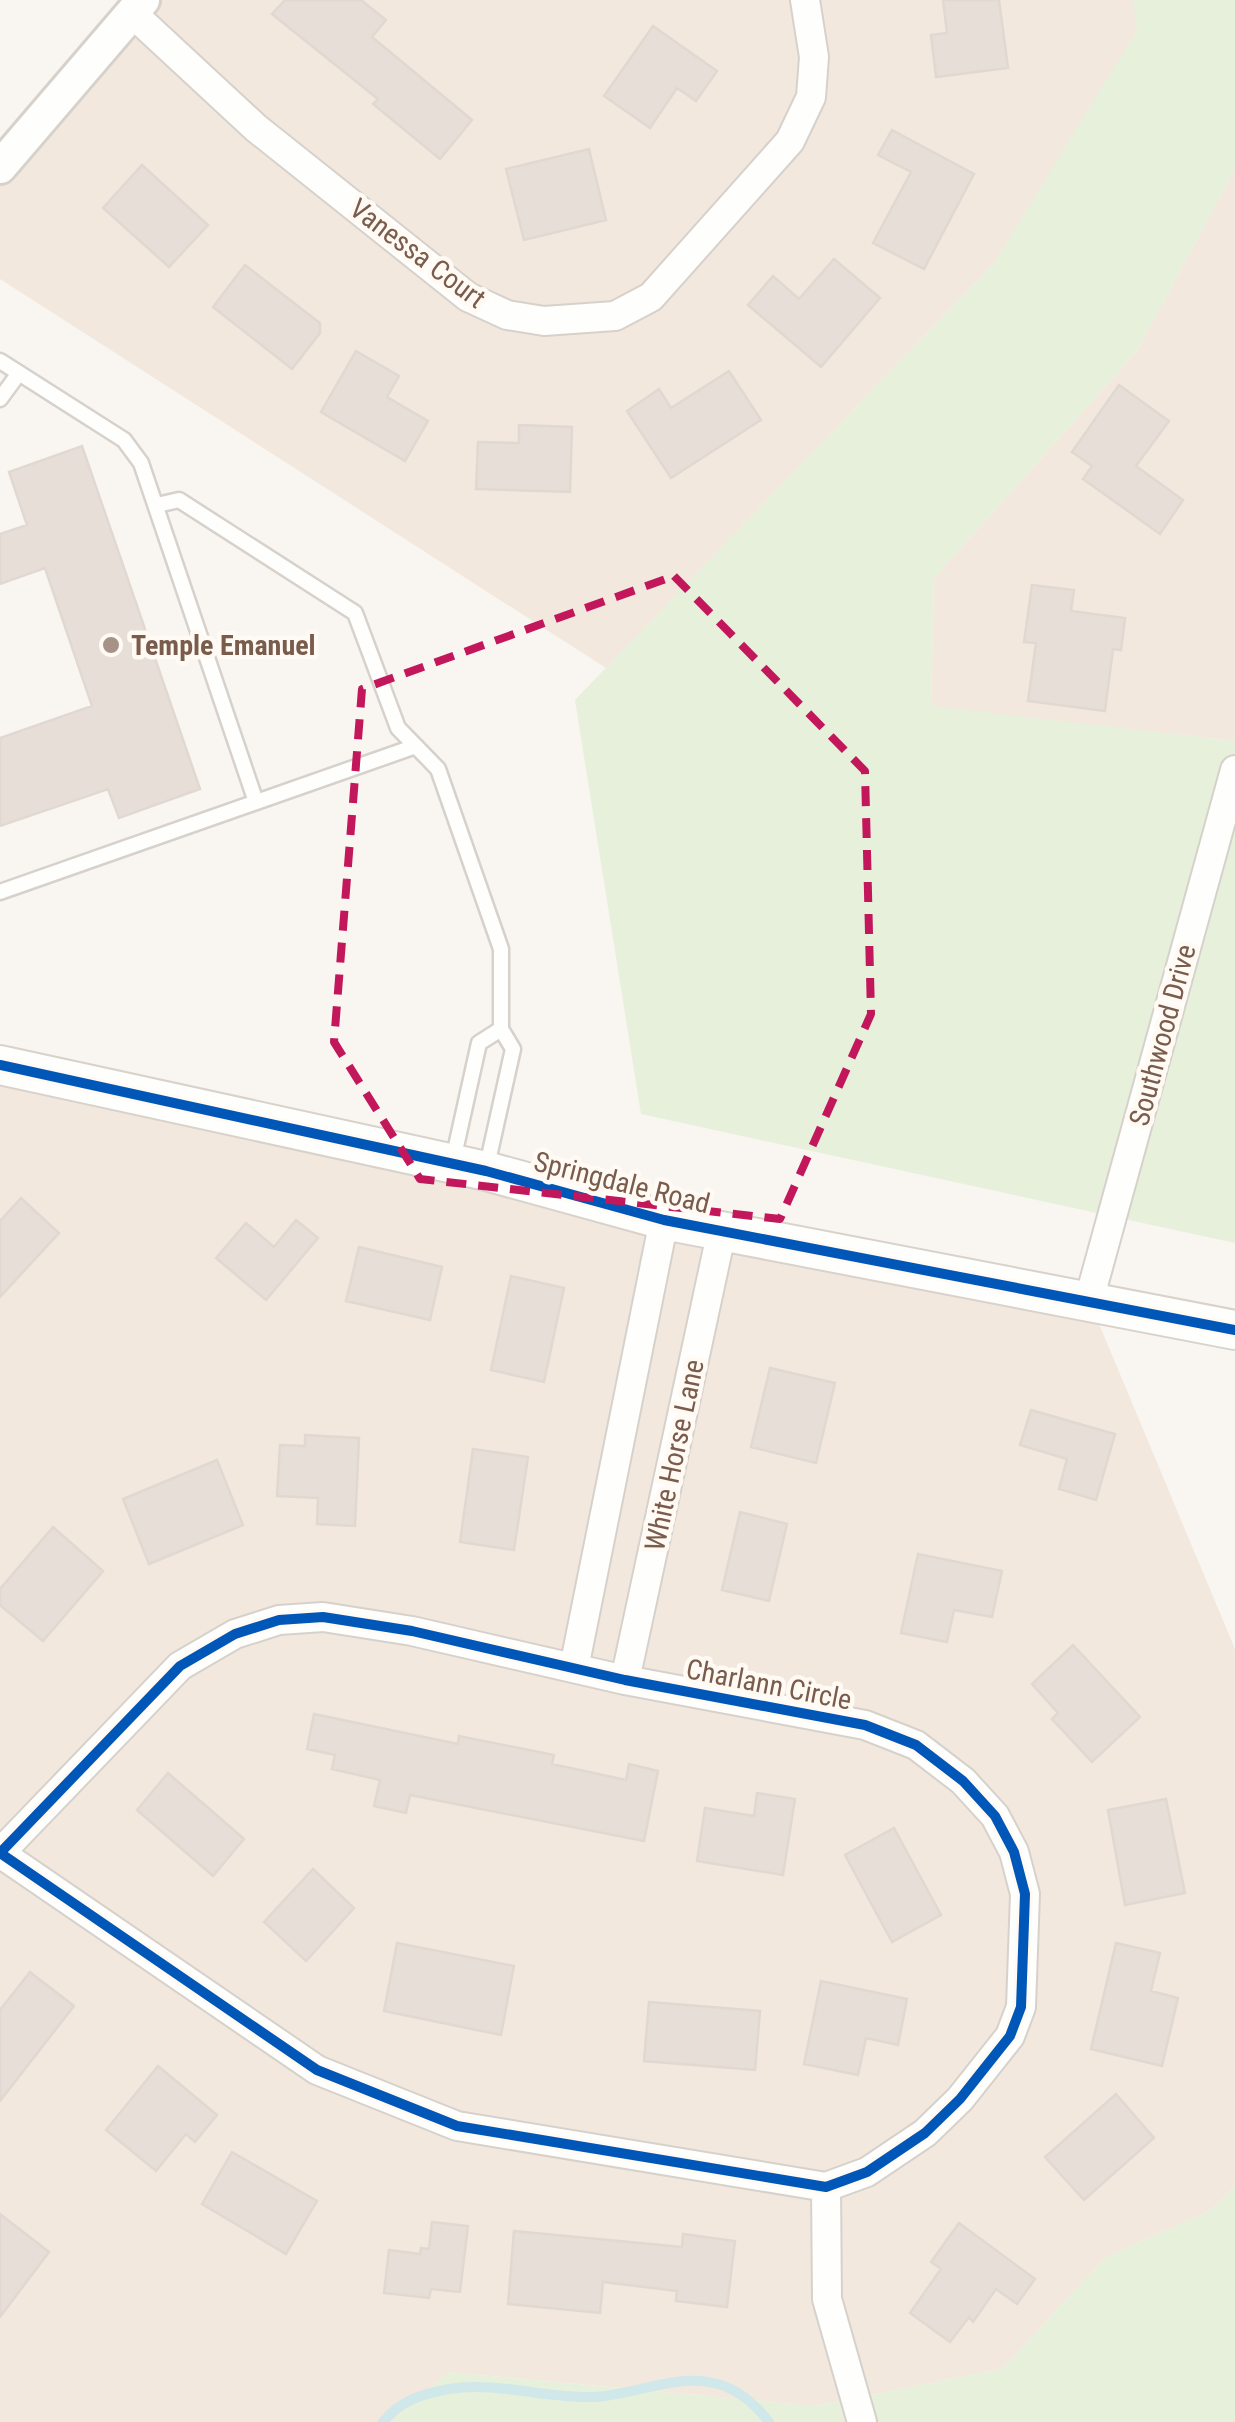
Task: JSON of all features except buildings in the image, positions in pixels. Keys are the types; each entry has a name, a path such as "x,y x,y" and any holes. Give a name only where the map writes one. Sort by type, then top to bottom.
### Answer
{"main road":[{"name":"Springdale Road","path":"0,1064 469,1167 664,1220 1235,1330"}],"street":[{"name":"Vanessa Court","path":"137,6 256,128 468,297 507,316 544,321 614,316 651,297 790,141 812,97 814,57 804,0"},
{"path":"0,167 137,6"},
{"name":"Southwood Drive","path":"1090,1300 1235,770"},
{"name":"White Horse Lane","path":"574,1668 664,1220"},
{"name":"White Horse Lane","path":"626,1680 722,1230"},
{"name":"Charlann Circle","path":"323,1617 412,1631 574,1668 865,1725 916,1745 963,1780 995,1816 1014,1852 1025,1894 1021,2007 1010,2036 960,2098 925,2133 868,2172 826,2188 457,2126 317,2070 0,1853 180,1666 235,1634 279,1620 323,1617"},
{"path":"826,2188 828,2299 862,2422"}],"lane":[{"path":"0,361 124,440 141,463 256,802"},
{"path":"0,399 19,373"},
{"path":"157,505 179,500 355,613 398,728 438,768 500,948 501,1029 514,1049 469,1167"},
{"path":"0,892 416,746"},
{"path":"469,1167 479,1043 501,1029"}],"highlighted area":[{"path":"674,576 865,771 871,1014 780,1219 420,1179 334,1042 362,689"}],"shaded area":[{"path":"143,0 1173,0 994,263 606,668 0,279 0,167"},
{"path":"1235,169 1235,741 931,707 934,578 1137,351"},
{"path":"0,1065 1089,1300 1235,1649 1235,2186 1210,2211 1106,2257 1002,2369 814,2406 449,2372 391,2422 0,2422"}],"green space":[{"path":"1133,0 1235,0 1235,169 1137,351 934,578 931,706 1235,741 1235,1243 641,1114 575,700 994,263 1137,30"},
{"path":"1235,2186 1235,2422 391,2422 449,2372 814,2406 1002,2369 1106,2257 1210,2211"}],"waterway":[{"path":"383,2422 413,2399 449,2389 485,2387 594,2397 684,2381 722,2385 752,2403 769,2422"}],"cycle path":[{"path":"0,1065 486,1171 664,1220 1235,1330"},
{"path":"323,1617 412,1631 625,1680 865,1725 916,1745 963,1781 995,1816 1014,1852 1025,1894 1021,2007 1010,2036 960,2099 925,2133 867,2172 826,2187 457,2126 317,2070 0,1853 180,1666 235,1634 279,1620 323,1617"}],"place":[{"name":"Temple Emanuel","path":"111,645"}]}
